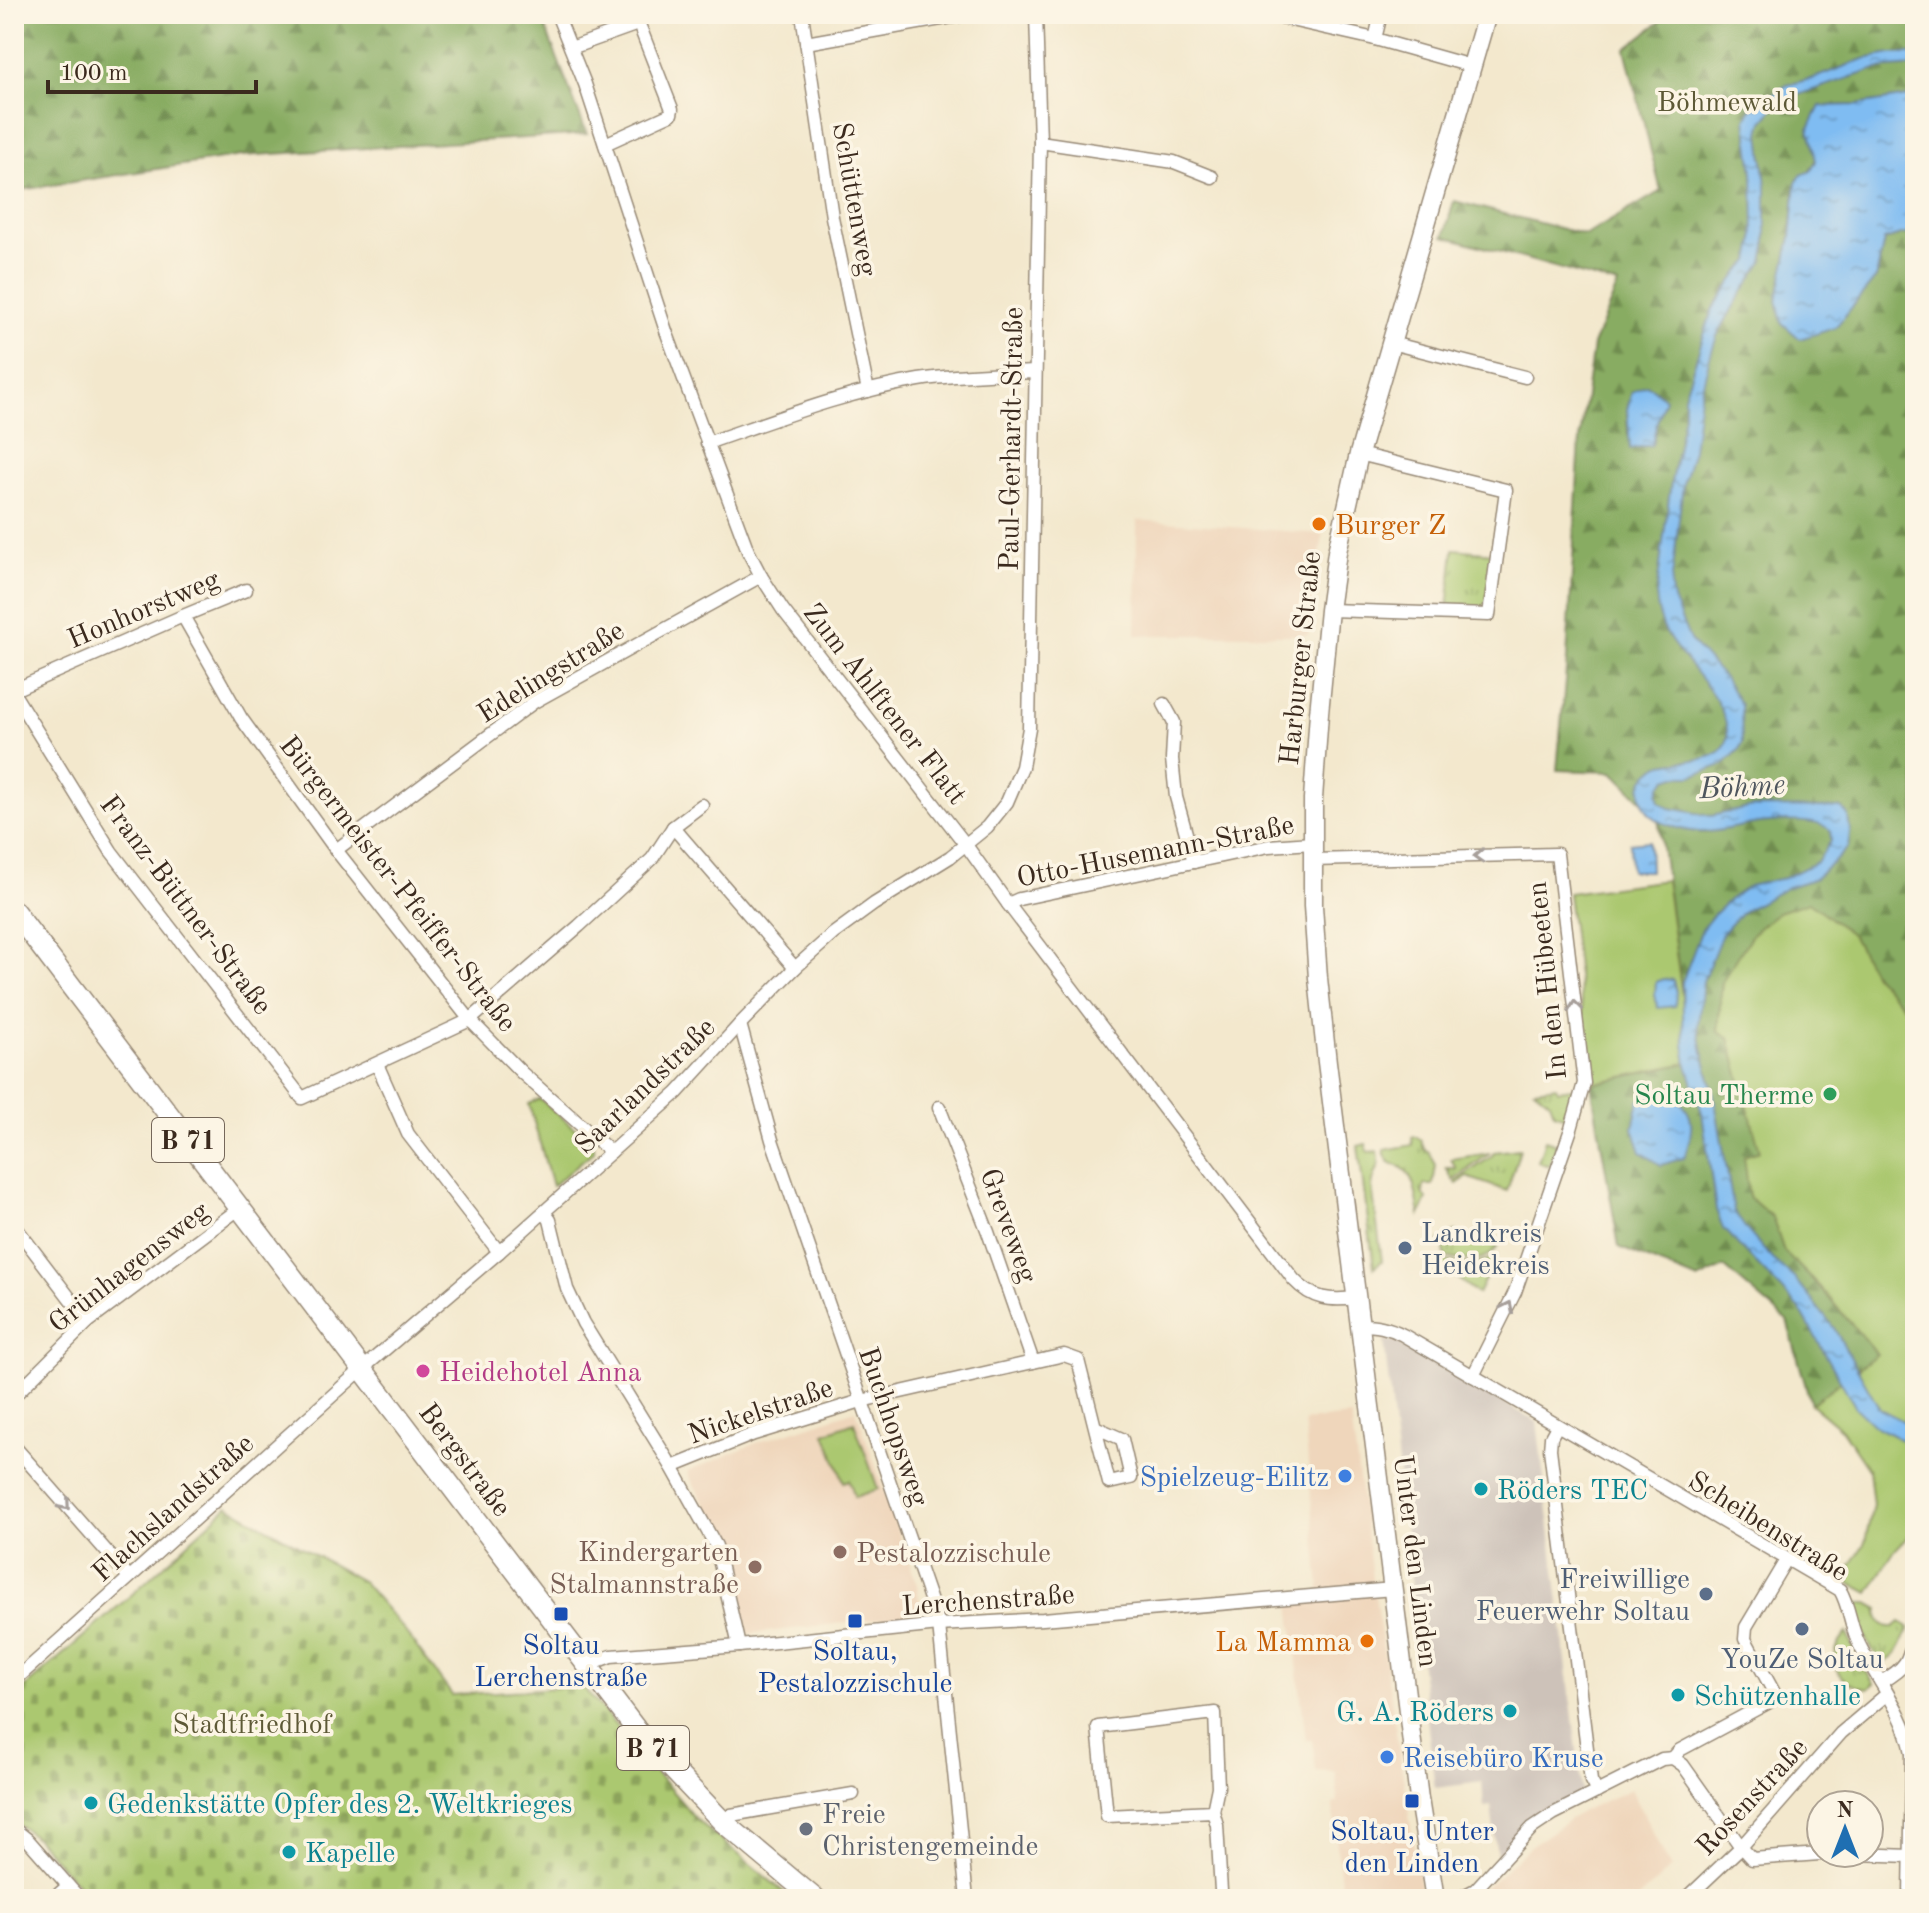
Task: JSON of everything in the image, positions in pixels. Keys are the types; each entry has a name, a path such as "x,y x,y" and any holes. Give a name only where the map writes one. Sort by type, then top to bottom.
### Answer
{"main road":[{"name":"Harburger Straße","path":"1360,1325 1314,937 1313,799 1319,713 1337,552 1359,454 1487,14"},
{"name":"Bergstraße","path":"14,911 641,1736 723,1822 815,1899"},
{"name":"Unter den Linden","path":"1360,1325 1435,1899"}],"street":[{"name":"Zum Ahlftener Flatt","path":"557,14 605,144 666,331 748,551 761,576 783,610 966,845 1294,1280 1313,1295 1327,1299 1356,1298"},
{"name":"Schüttenweg","path":"802,14 832,217 868,391"},
{"path":"806,43 969,14"},
{"name":"Paul-Gerhardt-Straße","path":"966,845 987,827 1007,802 1022,767 1029,728 1040,142 1036,14"},
{"path":"1264,14 1375,39 1471,66"},
{"path":"1375,39 1381,14"},
{"path":"571,48 635,25 640,27 672,109 671,114 605,144"},
{"path":"1040,142 1174,162 1212,177"},
{"path":"1391,343 1525,377"},
{"path":"707,443 830,400 868,391 951,376 1035,372"},
{"path":"1329,610 1489,615 1506,490 1359,454"},
{"name":"Edelingstraße","path":"336,850 534,702 761,576"},
{"name":"Honhorstweg","path":"14,692 246,590"},
{"name":"Bürgermeister-Pfeiffer-Straße","path":"183,616 241,718 336,850 470,1020 522,1073 611,1152"},
{"name":"Franz-Büttner-Straße","path":"14,692 111,851 302,1098 377,1064"},
{"path":"1164,704 1174,722 1172,759 1176,797 1194,862"},
{"path":"499,1252 408,1134 377,1064 470,1020 652,859 673,827 702,805"},
{"path":"673,827 795,968"},
{"name":"Saarlandstraße","path":"362,1369 677,1093 740,1024 833,934 966,845"},
{"name":"Otto-Husemann-Straße","path":"1008,904 1019,899 1269,846 1312,852"},
{"name":"In den Hübeeten","path":"1312,852 1557,854 1584,1083 1515,1292 1473,1376"},
{"name":"Buchhopsweg","path":"740,1024 772,1140 939,1625 967,1899"},
{"name":"Greveweg","path":"939,1107 988,1232 1033,1362"},
{"name":"Grünhagensweg","path":"14,1396 88,1322 240,1208"},
{"path":"544,1212 550,1220 567,1289 583,1323 672,1467 716,1546 739,1646"},
{"path":"14,1225 88,1322"},
{"name":"Scheibenstraße","path":"1360,1325 1390,1328 1840,1590 1856,1639 1906,1728 1912,1753 1910,1899"},
{"name":"Nickelstraße","path":"672,1467 754,1434 861,1401 1064,1355 1078,1360 1095,1427"},
{"name":"Flachslandstraße","path":"14,1681 362,1369"},
{"path":"1557,1426 1551,1437 1550,1449 1591,1781 1597,1792"},
{"path":"14,1446 129,1577"},
{"path":"1673,1758 1680,1750 1777,1698 1745,1639 1746,1627 1786,1560"},
{"name":"Lerchenstraße","path":"590,1668 611,1656 939,1625 1393,1589"},
{"name":"Rosenstraße","path":"1686,1899 1741,1847 1841,1733 1887,1692 1907,1661 1915,1633"},
{"path":"1213,1811 1107,1816 1098,1727 1215,1713 1218,1787 1213,1811 1217,1825 1219,1899"},
{"path":"1458,1899 1475,1890 1532,1828 1553,1814 1662,1759 1673,1758 1683,1765 1752,1859 1833,1853 1910,1856"},
{"path":"723,1822 731,1815 853,1794"},
{"path":"14,1829 28,1840 80,1899"},
{"path":"53,1899 68,1886"}],"shaded area":[{"path":"1137,520 1323,534 1309,635 1136,635"},
{"path":"1384,1341 1395,1341 1537,1422 1582,1792 1528,1821 1497,1856 1491,1806 1484,1807 1482,1782 1435,1788"},
{"name":"Pestalozzischule","path":"856,1410 917,1585 921,1614 748,1634 725,1541 687,1472 756,1443"},
{"path":"1351,1416 1372,1577 1422,1899 1343,1899 1333,1804 1338,1802 1336,1772 1316,1771 1312,1740 1306,1740 1290,1604 1321,1599 1304,1421"},
{"path":"1631,1789 1671,1868 1637,1899 1473,1899 1531,1846 1582,1811"}],"green space":[{"path":"14,14 540,14 587,134 241,156 14,191"},
{"name":"Böhmewald","path":"1670,14 1915,14 1915,97 1857,105 1820,106 1816,158 1811,170 1796,182 1791,237 1876,278 1884,240 1915,234 1915,1005 1906,1010 1874,975 1852,935 1722,982 1718,1031 1729,1037 1761,1151 1749,1197 1772,1217 1784,1251 1878,1354 1811,1404 1787,1321 1724,1267 1698,1280 1619,1247 1591,1084 1691,1062 1658,817 1613,772 1557,770 1580,439 1593,345 1618,285 1444,236 1454,201 1586,235 1661,191 1625,49","holes":["1632,392 1657,421 1652,444 1628,434 1627,409"]},
{"path":"1454,549 1493,553 1487,602 1480,609 1448,608"},
{"path":"1666,880 1691,1062 1591,1084 1568,893"},
{"name":"Soltau Therme","path":"1809,902 1852,935 1874,975 1906,1010 1915,1005 1915,1529 1895,1550 1869,1593 1843,1579 1865,1542 1873,1505 1869,1470 1842,1430 1811,1404 1877,1354 1818,1285 1784,1251 1772,1217 1749,1197 1744,1156 1760,1151 1729,1038 1718,1032 1722,982 1753,933 1778,912"},
{"path":"1556,1086 1558,1090 1574,1090 1565,1117 1554,1113 1550,1102 1534,1089"},
{"path":"540,1099 592,1143 594,1151 552,1186 529,1104"},
{"path":"1412,1137 1421,1140 1436,1165 1433,1185 1424,1185 1423,1193 1427,1199 1420,1215 1409,1175 1390,1162 1384,1150 1413,1145"},
{"path":"1545,1140 1557,1144 1549,1166 1538,1162"},
{"path":"1366,1144 1368,1152 1378,1151 1379,1157 1372,1187 1382,1261 1374,1267 1358,1146"},
{"path":"1520,1149 1507,1191 1467,1177 1457,1184 1455,1182 1494,1152"},
{"path":"1490,1153 1453,1180 1446,1168 1456,1168 1451,1159"},
{"path":"1455,1232 1493,1245 1499,1243 1484,1258 1460,1260 1445,1257 1439,1241"},
{"path":"1496,1256 1478,1294 1441,1266 1445,1261 1471,1263"},
{"path":"854,1422 878,1489 855,1497 849,1480 844,1482 825,1433"},
{"name":"Stadtfriedhof","path":"228,1506 363,1582 401,1626 452,1695 582,1686 696,1819 792,1899 91,1899 37,1839 14,1821 14,1697"},
{"path":"1856,1603 1868,1603 1879,1609 1879,1620 1883,1625 1894,1627 1900,1622 1909,1628 1888,1661 1883,1663 1868,1643"},
{"path":"1847,1633 1874,1684 1868,1689 1848,1681 1836,1668 1836,1652"}],"water":[{"path":"1915,54 1915,66 1876,69 1795,96 1773,109 1763,121 1760,133 1766,186 1766,247 1763,262 1717,336 1709,360 1700,396 1693,450 1683,484 1671,587 1673,600 1690,640 1724,678 1741,705 1742,743 1723,765 1692,776 1667,779 1658,793 1660,802 1670,808 1711,816 1753,807 1841,808 1848,815 1848,847 1834,862 1814,879 1788,887 1742,912 1722,934 1703,981 1698,1026 1713,1090 1734,1211 1746,1229 1772,1259 1794,1278 1834,1328 1880,1409 1915,1427 1915,1447 1875,1426 1856,1408 1799,1308 1723,1229 1716,1210 1702,1113 1684,1045 1682,982 1702,929 1730,899 1749,886 1784,878 1817,862 1831,841 1830,830 1824,826 1794,821 1761,823 1712,832 1684,830 1653,817 1643,801 1641,790 1644,780 1659,766 1710,757 1724,747 1727,740 1727,726 1722,712 1706,685 1668,636 1659,616 1656,595 1671,482 1684,414 1684,396 1712,310 1750,261 1754,241 1753,172 1746,120 1751,109 1787,85 1864,59"},
{"path":"1914,96 1915,234 1884,240 1876,278 1835,328 1800,339 1782,323 1777,300 1791,237 1796,182 1801,175 1811,171 1816,161 1809,128 1820,106 1857,105"},
{"path":"1646,385 1665,399 1652,445 1630,449 1627,409 1632,392"},
{"path":"1649,841 1650,871 1631,871 1630,843"},
{"path":"1673,980 1675,1006 1658,1008 1656,982"},
{"path":"1664,1090 1688,1111 1691,1127 1684,1158 1661,1165 1641,1152 1633,1128 1639,1100"}],"waterway":[{"path":"1908,1427 1915,1419"}],"place":[{"name":"Burger Z","path":"1319,524"},
{"name":"Soltau Therme","path":"1830,1094"},
{"name":"Landkreis Heidekreis","path":"1405,1248"},
{"name":"Heidehotel Anna","path":"423,1371"},
{"name":"Spielzeug-Eilitz","path":"1345,1476"},
{"name":"Röders TEC","path":"1481,1489"},
{"name":"Pestalozzischule","path":"840,1552"},
{"name":"Kindergarten Stalmannstraße","path":"755,1567"},
{"name":"Freiwillige Feuerwehr Soltau","path":"1706,1594"},
{"name":"Soltau Lerchenstraße","path":"561,1614"},
{"name":"Soltau, Pestalozzischule","path":"855,1621"},
{"name":"YouZe Soltau","path":"1802,1629"},
{"name":"La Mamma","path":"1367,1641"},
{"name":"Schützenhalle","path":"1678,1695"},
{"name":"G. A. Röders","path":"1510,1711"},
{"name":"Reisebüro Kruse","path":"1387,1757"},
{"name":"Soltau, Unter den Linden","path":"1412,1801"},
{"name":"Gedenkstätte Opfer des 2. Weltkrieges","path":"91,1803"},
{"name":"Freie Christengemeinde","path":"806,1829"},
{"name":"Kapelle","path":"289,1852"}],"water label":[{"name":"Böhme","path":"1742,786"}]}
